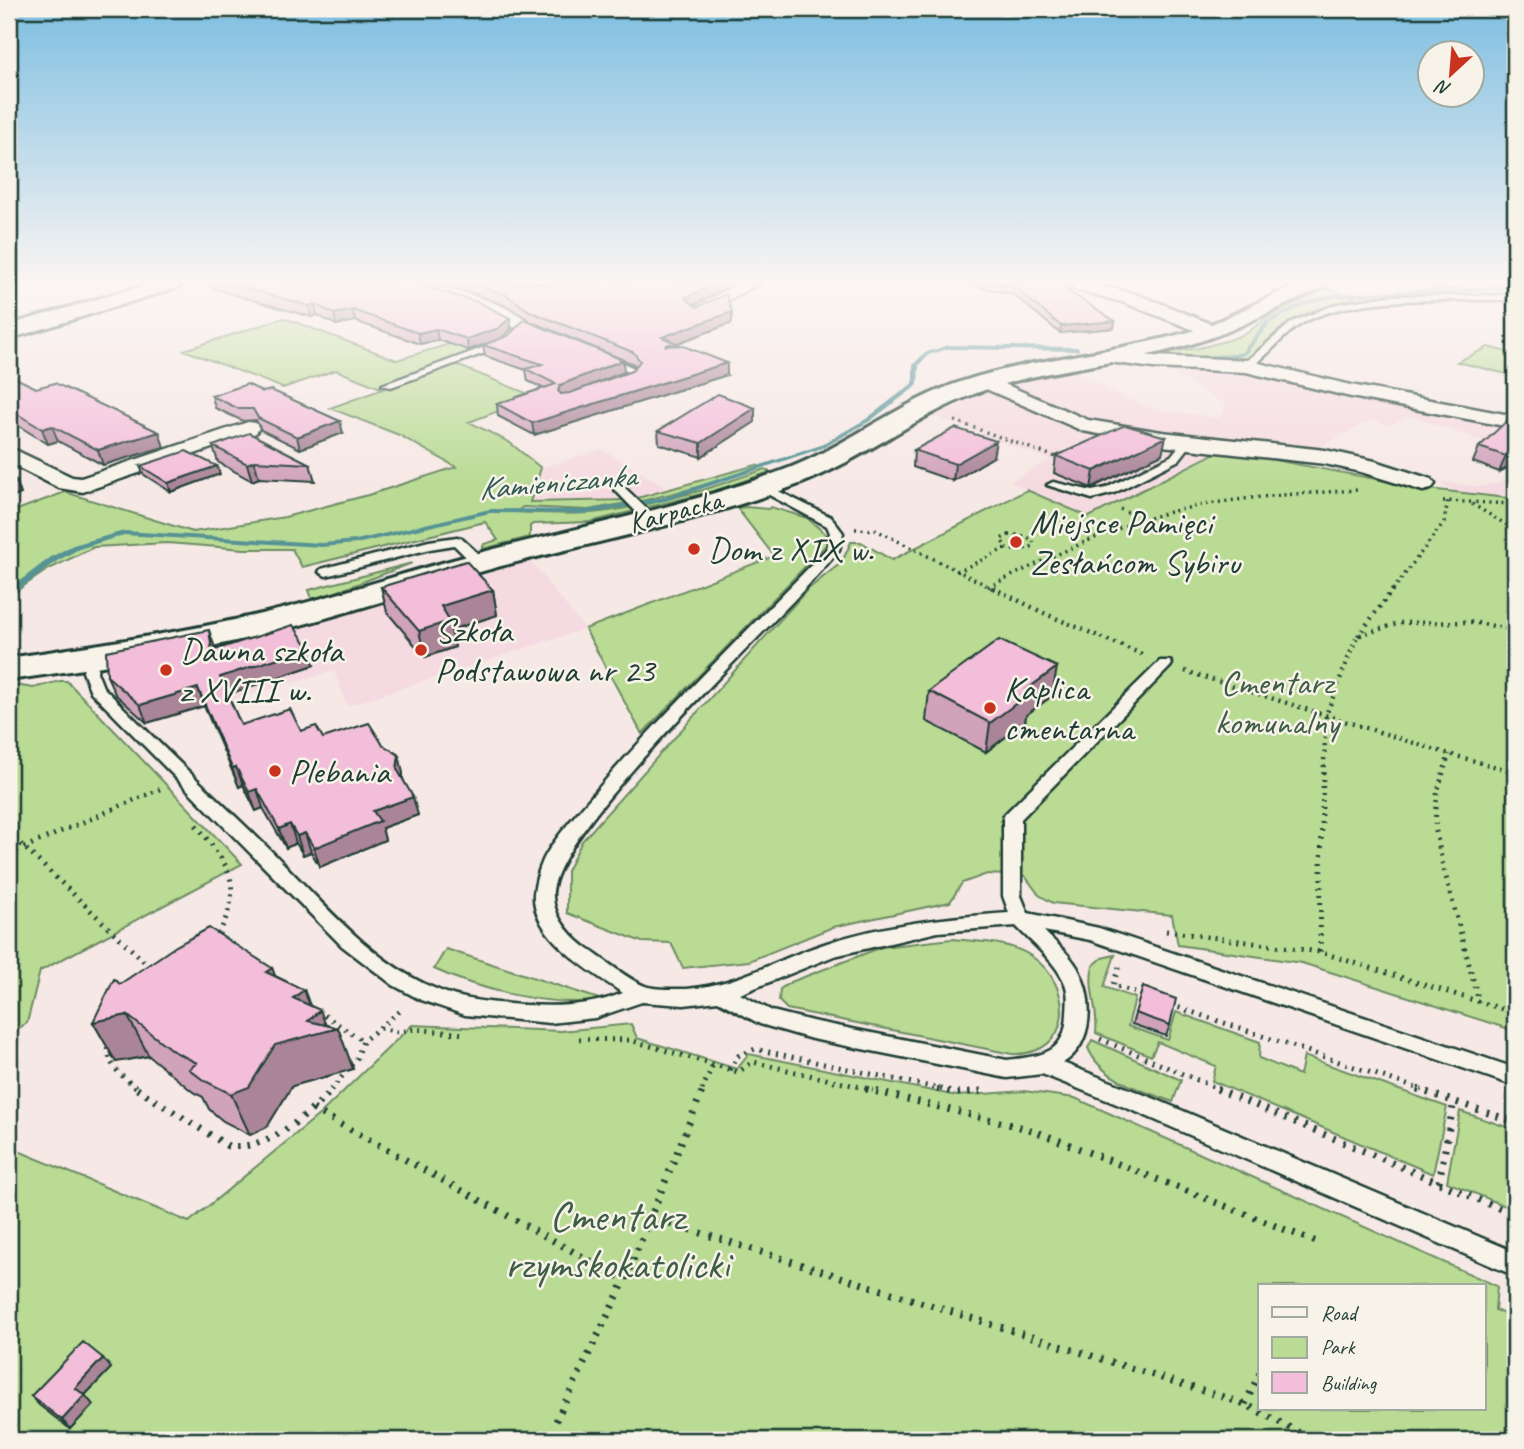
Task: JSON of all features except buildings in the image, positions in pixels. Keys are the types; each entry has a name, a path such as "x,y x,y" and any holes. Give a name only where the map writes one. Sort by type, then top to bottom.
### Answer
{"street":[{"name":"Karpacka","path":"9,669 257,625 479,562 641,509 762,487 835,459 923,408 986,383 1126,351"},
{"path":"1102,356 1153,362 1246,366 1330,386 1515,422"},
{"path":"986,383 1083,425 1188,442 1325,457 1367,466 1430,492"},
{"path":"9,454 67,483 83,485 248,428"}],"lane":[{"path":"387,385 484,351"},
{"path":"592,351 630,368 634,374 604,387"},
{"path":"1246,366 1267,351"},
{"path":"1053,485 1081,494 1092,495 1110,491 1175,458 1188,442"},
{"path":"640,994 577,952 558,932 548,915 543,897 551,863 586,814 636,755 833,550 838,536 836,528 827,520 762,487"},
{"path":"620,489 641,509"},
{"path":"326,572 429,545 457,541 479,562"},
{"path":"92,656 90,671 96,689 183,779 259,850 340,932 380,967 457,1004 551,1016 583,1014 611,1007 640,994 684,997 720,993 842,946 938,925 1021,919 1056,924 1126,946 1515,1077"},
{"path":"720,993 767,1018 811,1030 1007,1069 1043,1065 1068,1049 1077,1029 1078,990 1068,969 1021,919 1012,896 1012,817 1165,664"},
{"path":"1043,1065 1147,1106 1515,1264"}],"path":[{"path":"947,418 1058,460 1067,456"},
{"path":"988,587 1145,520 1192,507 1272,495 1360,490"},
{"path":"1430,492 1439,490 1449,502"},
{"path":"1430,492 1449,502 1515,504"},
{"path":"1320,952 1321,825 1326,715 1357,636 1444,522 1449,502"},
{"path":"1471,504 1515,530"},
{"path":"876,530 1048,615 1165,664 1449,754 1515,772"},
{"path":"957,572 1006,548 1028,549 1034,545 1033,540 1027,536 1010,535 1001,539 1006,548"},
{"path":"1357,636 1400,623 1472,622 1515,630"},
{"path":"1449,754 1437,793 1436,826 1441,862 1479,1002"},
{"path":"9,854 183,779"},
{"path":"162,789 171,798"},
{"path":"188,816 229,868 233,881 233,900 215,941"},
{"path":"9,833 157,973"},
{"path":"1152,929 1320,952 1515,1013"},
{"path":"1126,946 1113,985 1152,998"},
{"path":"110,1034 107,1046 110,1063 125,1080 228,1146 244,1148 261,1143 313,1109 343,1078 357,1058 363,1041 426,991"},
{"path":"1165,1002 1515,1122"},
{"path":"308,1005 363,1041"},
{"path":"380,1028 398,1032 415,1029 470,1035"},
{"path":"1077,1029 1515,1214"},
{"path":"571,1039 630,1040 738,1072 753,1062 1032,1130 1319,1243"},
{"path":"730,1070 738,1056 755,1049 957,1093 995,1090"},
{"path":"556,1420 625,1280 713,1064"},
{"path":"1439,1182 1454,1101"},
{"path":"313,1109 625,1280"},
{"path":"650,1217 1245,1404 1313,1440"},
{"path":"1245,1404 1258,1377"}],"shaded area":[{"path":"1161,366 1242,369 1515,423 1515,452 1409,416 1389,426 1372,420 1316,449 1207,440 1086,420 1010,385 1073,370 1121,396 1151,408 1219,418 1226,405"},
{"path":"996,389 1057,418 1221,450 1088,517 1010,482 1049,460 934,416"},
{"path":"602,449 670,490 626,500 530,502 541,468"},
{"path":"1515,473 1515,499 1456,491 1436,481 1478,487 1498,483"},
{"name":"Szkoła Podstawowa nr 23","path":"531,561 585,629 347,706 334,671 145,725 113,695 113,665 123,660 233,642 308,626"}],"green space":[{"path":"186,351 372,351 397,360 428,351 482,351 454,364 536,397 469,422 509,442 541,468 530,502 626,500 627,503 588,510 523,507 516,512 588,513 631,507 634,511 590,522 533,524 530,526 530,537 482,549 484,544 498,540 485,522 302,567 292,549 244,549 167,543 94,547 47,570 9,596 9,513 65,492 193,532 285,517 368,495 456,467 399,435 330,408 383,389 336,370 283,388"},
{"path":"1179,351 1258,351 1241,361 1139,356"},
{"path":"1481,351 1502,351 1515,354 1515,376 1457,362"},
{"name":"Cmentarz komunalny","path":"1221,450 1429,489 1515,499 1515,1031 1302,963 1178,945 1172,915 1053,903 1039,895 1025,876 987,874 962,883 950,902 833,927 749,961 683,968 671,943 642,942 567,913 567,871 582,841 807,590 842,562 851,542 861,542 892,560 1027,490 1089,517"},
{"path":"756,465 760,467 695,488 642,501 637,498"},
{"path":"765,469 770,472 718,490 649,507 644,505 703,490"},
{"path":"771,507 807,518 827,535 827,544 642,734 585,629 774,556 737,508"},
{"path":"412,563 312,599 309,590"},
{"path":"67,681 242,864 40,971 27,1023 9,1034 9,684 33,688"},
{"path":"952,939 1013,947 1031,956 1045,969 1061,1000 1062,1017 1057,1032 1048,1044 1033,1052 1012,1054 787,1009 779,1001 780,989 791,982 882,947"},
{"path":"446,949 602,1000 583,1002 539,999 472,984 434,969"},
{"path":"1115,955 1104,987 1135,998 1128,1026 1168,1040 1176,1012 1260,1042 1259,1058 1300,1075 1304,1056 1447,1107 1433,1174 1212,1081 1216,1066 1158,1042 1151,1056 1096,1033 1091,983 1093,966 1102,958"},
{"name":"Cmentarz rzymskokatolicki","path":"631,1024 637,1038 737,1069 749,1054 957,1096 1024,1091 1075,1098 1497,1286 1495,1310 1515,1319 1515,1440 9,1440 9,1147 189,1222 320,1114 412,1025 561,1031"},
{"path":"1092,1040 1181,1080 1173,1102 1124,1083 1103,1069 1088,1048"},
{"path":"1460,1111 1515,1130 1515,1210 1447,1182"}],"waterway":[{"name":"Kamieniczanka","path":"9,593 54,559 76,547 124,533 322,545 356,542 490,511 586,512 665,499 823,446 868,420 916,384 916,365 926,354 937,351"},
{"name":"Kamieniczanka","path":"1159,356 1236,356 1246,351"}],"place":[{"name":"Miejsce Pamięci Zesłańcom Sybiru","path":"1016,542"},
{"name":"Dom z XIX w.","path":"694,549"},
{"name":"Szkoła Podstawowa nr 23","path":"421,650"},
{"name":"Dawna szkoła z XVIII w.","path":"166,670"},
{"name":"Kaplica cmentarna","path":"990,708"},
{"name":"Plebania","path":"275,771"}]}
